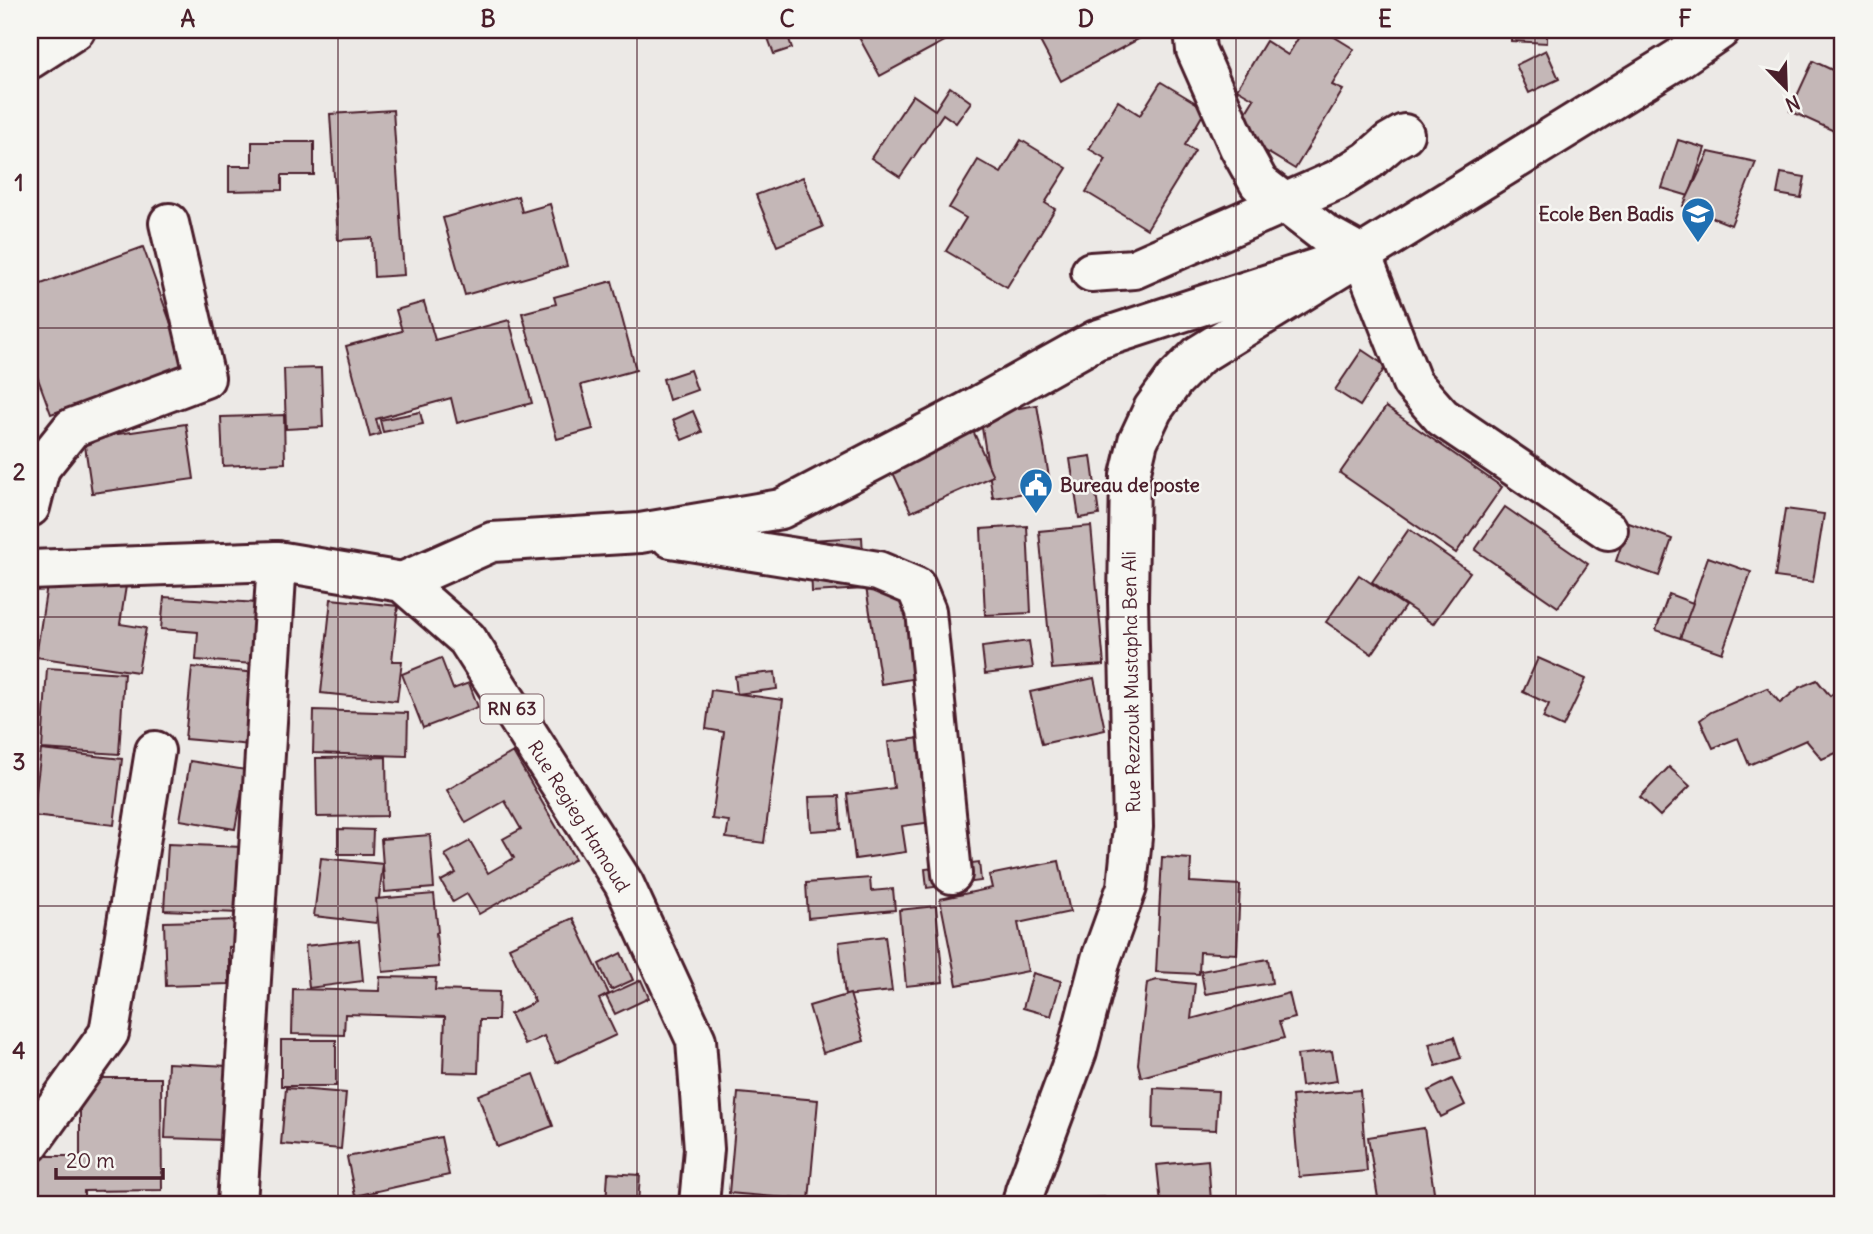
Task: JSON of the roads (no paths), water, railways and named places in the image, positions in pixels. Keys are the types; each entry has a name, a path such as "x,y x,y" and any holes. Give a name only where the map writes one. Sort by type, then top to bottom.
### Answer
{"street":[{"path":"30,59 75,30"},
{"path":"1194,30 1196,50 1239,147 1259,183 1325,234 1362,254 1412,383 1442,417 1608,530"},
{"path":"30,570 276,561 402,582 492,542 640,533 781,509 967,412 1096,340 1362,254 1678,59 1720,30"},
{"path":"1091,272 1134,269 1337,180 1404,134"},
{"path":"30,507 35,463 72,428 205,378 169,223"},
{"name":"Rue Rezzouk Mustapha Ben Ali","path":"1022,1204 1077,1051 1101,959 1127,887 1133,827 1128,600 1129,511 1130,475 1138,441 1153,409 1174,380 1199,355 1362,254"},
{"path":"640,533 878,571 916,587 926,611 952,874"},
{"path":"237,1204 276,561"},
{"name":"Rue Regieg Hamoud","path":"402,582 467,639 624,884 696,1040 704,1149 699,1204"},
{"path":"30,1143 108,1033 155,751"}],"place":[{"name":"Ecole Ben Badis","path":"1698,244"},
{"name":"Bureau de poste","path":"1036,515"}]}
